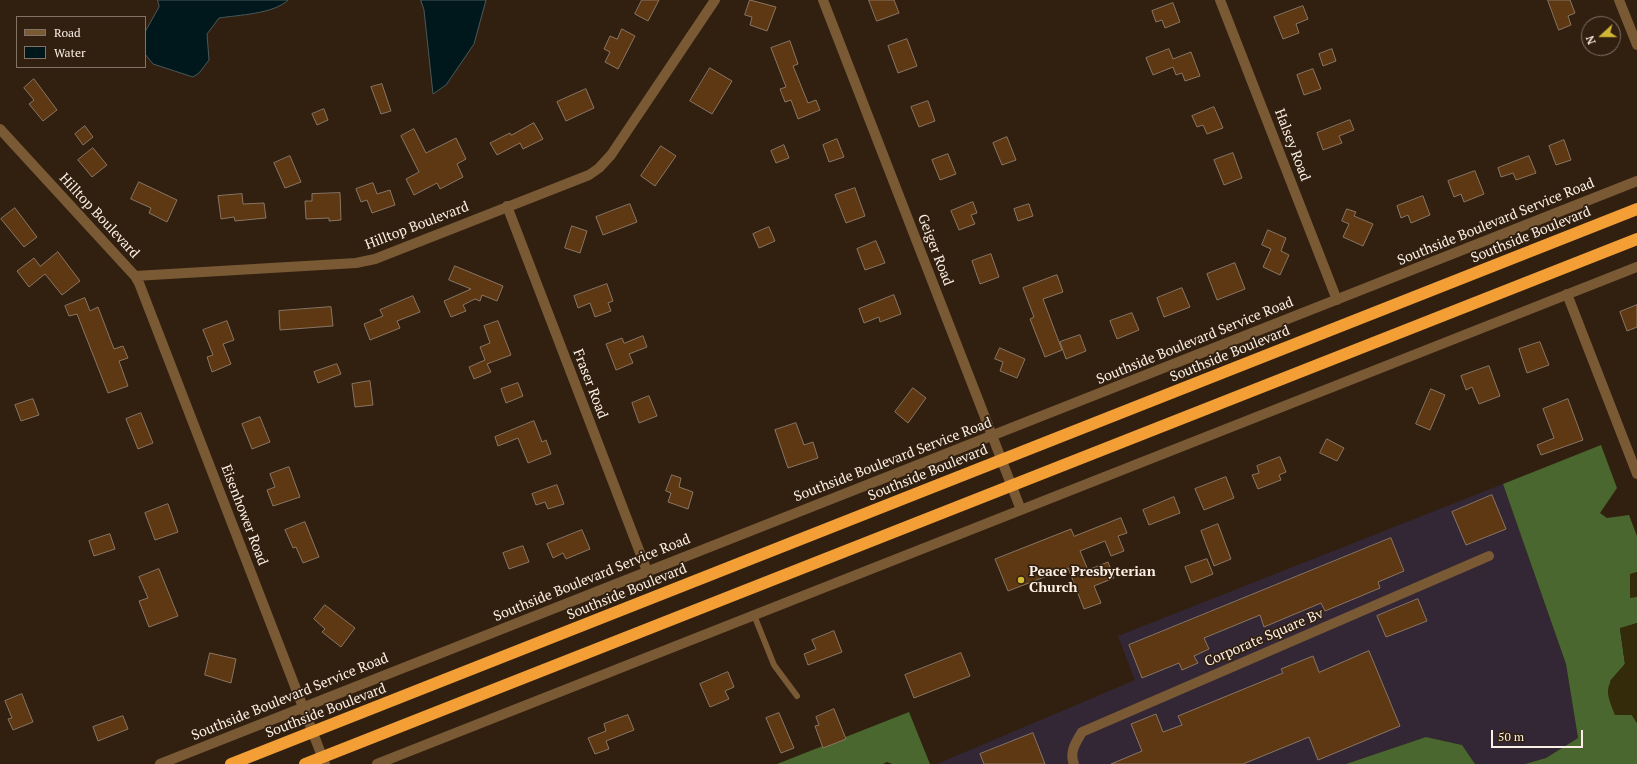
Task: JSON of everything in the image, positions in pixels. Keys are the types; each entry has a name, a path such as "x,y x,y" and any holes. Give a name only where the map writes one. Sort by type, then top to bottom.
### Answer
{"highway":[{"name":"Southside Boulevard","path":"231,764 1637,210"},
{"path":"305,764 323,761 1012,485 1637,239"}],"street":[{"name":"Hilltop Boulevard","path":"0,129 135,276 356,263 375,259 589,175 599,168 611,155 715,0"},
{"name":"Geiger Road","path":"823,0 1021,510"},
{"name":"Halsey Road","path":"1220,0 1337,300"},
{"path":"1619,0 1637,45"},
{"name":"Southside Boulevard Service Road","path":"160,764 1637,182"},
{"name":"Fraser Road","path":"507,206 647,571"},
{"path":"377,764 1637,267"},
{"name":"Eisenhower Road","path":"135,276 304,708 323,761"},
{"path":"1567,294 1637,474"},
{"name":"Corporate Square Bv","path":"1074,764 1071,757 1075,744 1082,732 1489,556"}],"lane":[{"path":"754,615 774,665 797,696"}],"shaded area":[{"path":"1503,484 1566,664 1578,738 1546,758 1525,764 1475,764 1462,745 1426,737 1346,764 937,764 1135,680 1118,636"}],"green space":[{"path":"1601,445 1617,488 1600,513 1607,518 1629,515 1637,536 1637,572 1630,575 1630,597 1637,597 1637,623 1620,629 1625,664 1610,681 1637,723 1637,764 1525,764 1546,758 1578,738 1566,664 1503,484"},
{"path":"909,712 930,764 892,764 887,762 883,764 777,764"},
{"path":"1426,737 1462,745 1475,764 1346,764"}],"sand":[{"path":"1637,572 1637,597 1630,598 1630,574"},
{"path":"1637,623 1637,723 1632,715 1615,715 1609,699 1608,688 1613,677 1625,664 1620,628"}],"water":[{"path":"158,0 288,0 282,5 265,11 219,18 207,34 209,60 199,73 193,77 153,64 146,55 146,30 159,7"},
{"path":"421,0 486,0 474,44 446,85 433,94 424,10"}],"building":[{"path":"642,0 659,0 648,21 635,14"},
{"path":"750,0 776,7 767,31 750,25 752,17 745,15"},
{"path":"869,0 894,0 899,13 877,21"},
{"path":"1548,0 1570,0 1575,13 1568,16 1571,25 1559,30"},
{"path":"1173,3 1180,22 1165,28 1162,20 1156,22 1152,11"},
{"path":"1303,6 1308,19 1296,24 1299,33 1283,39 1274,17"},
{"path":"622,29 635,36 618,69 605,62 610,52 604,49 610,36 617,39"},
{"path":"907,39 917,66 898,73 888,46"},
{"path":"790,41 798,64 793,66 808,103 816,100 820,110 798,119 791,100 785,102 780,89 786,87 771,48"},
{"path":"1169,49 1173,59 1191,52 1200,76 1185,81 1182,73 1176,75 1173,67 1153,75 1146,58"},
{"path":"1332,49 1336,61 1323,66 1319,54"},
{"path":"710,68 732,81 712,114 690,101"},
{"path":"1313,69 1321,89 1304,95 1297,75"},
{"path":"34,79 57,110 43,121 29,104 34,100 24,88"},
{"path":"382,84 391,111 381,114 371,87"},
{"path":"586,89 594,108 566,121 557,102"},
{"path":"928,101 935,121 919,127 911,107"},
{"path":"1214,107 1223,128 1207,134 1203,125 1197,127 1192,116"},
{"path":"324,109 328,120 317,125 312,114"},
{"path":"1350,120 1354,130 1339,136 1342,143 1323,150 1317,133"},
{"path":"534,123 543,139 523,149 520,143 497,155 490,143 510,133 511,135"},
{"path":"85,126 93,137 83,145 75,134"},
{"path":"414,129 426,153 456,138 466,159 457,164 463,177 440,189 437,183 414,195 406,179 419,172 401,136"},
{"path":"1007,137 1016,160 1002,165 993,143"},
{"path":"837,139 844,157 829,162 823,145"},
{"path":"1564,140 1571,160 1556,165 1549,146"},
{"path":"784,145 789,158 776,163 771,151"},
{"path":"661,146 676,156 655,186 641,176"},
{"path":"93,148 107,165 92,177 78,160"},
{"path":"1233,153 1242,178 1224,185 1214,160"},
{"path":"948,154 956,174 940,180 932,160"},
{"path":"290,156 301,182 285,188 274,163"},
{"path":"1529,156 1536,173 1516,180 1513,173 1501,177 1498,168"},
{"path":"1475,171 1484,194 1464,202 1461,194 1454,197 1448,181"},
{"path":"139,182 177,200 167,222 149,213 151,208 131,199"},
{"path":"373,183 377,194 390,190 395,205 372,213 367,200 361,202 356,189"},
{"path":"855,188 865,216 846,223 835,195"},
{"path":"340,193 341,220 329,221 329,218 306,219 305,201 312,201 312,194"},
{"path":"242,194 243,204 264,203 266,218 235,221 234,217 221,219 218,196"},
{"path":"1423,196 1430,215 1411,223 1408,215 1401,218 1397,206"},
{"path":"973,202 977,213 971,215 975,224 959,230 951,211"},
{"path":"630,204 637,222 603,235 596,217"},
{"path":"1029,204 1033,216 1018,221 1014,209"},
{"path":"15,208 37,237 24,247 1,219"},
{"path":"1347,209 1356,212 1354,216 1373,224 1363,246 1343,237 1349,224 1342,221"},
{"path":"572,226 587,231 580,253 565,248"},
{"path":"769,227 775,241 759,248 753,234"},
{"path":"1268,230 1286,238 1281,251 1289,255 1280,275 1263,267 1271,249 1262,245"},
{"path":"876,241 885,263 865,270 857,249"},
{"path":"58,252 80,281 62,295 45,274 29,287 17,271 34,258 40,266"},
{"path":"991,254 999,277 980,284 972,261"},
{"path":"1235,263 1245,289 1217,300 1207,274"},
{"path":"455,266 503,286 497,301 482,295 480,301 475,299 463,305 466,311 451,317 444,301 471,289 449,280"},
{"path":"1057,275 1063,292 1043,299 1062,350 1045,357 1030,319 1034,317 1023,288"},
{"path":"607,284 613,301 608,303 611,311 595,317 590,303 578,308 574,296"},
{"path":"1182,288 1190,307 1164,317 1157,298"},
{"path":"894,295 901,314 880,322 879,317 864,323 859,309"},
{"path":"413,296 420,312 397,321 400,328 370,340 364,324 383,316 380,310"},
{"path":"85,298 90,311 98,307 114,349 123,346 128,358 119,361 128,386 108,393 77,314 69,316 65,306"},
{"path":"1637,305 1637,327 1627,331 1620,312"},
{"path":"331,307 333,326 280,330 279,311"},
{"path":"1132,313 1139,330 1117,339 1110,321"},
{"path":"227,321 234,340 223,344 231,364 212,372 207,357 213,355 203,330"},
{"path":"498,321 511,355 487,364 491,372 474,379 469,367 485,360 480,347 490,343 484,326"},
{"path":"1080,335 1086,351 1066,359 1060,342"},
{"path":"643,336 647,347 629,354 633,363 616,370 606,344 622,338 624,343"},
{"path":"1540,342 1549,365 1527,373 1519,349"},
{"path":"1000,348 1025,359 1017,378 1000,371 1003,362 995,359"},
{"path":"337,364 341,374 318,383 314,372"},
{"path":"1489,366 1500,396 1479,404 1472,387 1466,390 1461,376"},
{"path":"370,381 373,405 355,407 352,384"},
{"path":"518,383 523,396 506,403 501,389"},
{"path":"913,388 926,398 908,423 895,412"},
{"path":"1431,389 1445,395 1430,430 1416,424"},
{"path":"649,396 657,416 639,423 632,403"},
{"path":"33,399 39,415 21,421 15,405"},
{"path":"1568,399 1583,440 1541,455 1537,445 1554,438 1543,409"},
{"path":"141,413 153,443 138,449 126,419"},
{"path":"260,417 270,442 252,449 242,424"},
{"path":"534,421 542,442 546,440 551,454 528,463 518,438 498,446 495,437"},
{"path":"796,423 804,445 813,442 818,458 788,468 775,430"},
{"path":"1327,439 1344,448 1337,461 1320,453"},
{"path":"1280,457 1286,472 1279,475 1281,480 1258,489 1252,475 1259,473 1257,466"},
{"path":"289,467 300,497 273,506 267,490 275,487 270,474"},
{"path":"672,475 681,478 679,487 693,492 688,509 668,502 671,493 666,491"},
{"path":"1226,477 1234,498 1204,510 1195,489"},
{"path":"557,485 564,504 548,509 545,502 536,505 532,494"},
{"path":"1492,495 1506,529 1466,545 1452,512"},
{"path":"1174,497 1180,513 1149,525 1143,510"},
{"path":"168,504 178,532 155,540 145,513"},
{"name":"Peace Presbyterian Church","path":"1121,518 1127,533 1118,536 1124,551 1111,556 1105,541 1080,551 1088,570 1108,562 1114,578 1094,586 1101,603 1084,609 1068,568 1008,591 995,559 1071,529 1074,536"},
{"path":"305,522 319,557 303,563 296,547 293,548 285,530"},
{"path":"1218,524 1231,559 1214,566 1201,531"},
{"path":"582,530 590,549 566,559 563,553 553,558 547,544"},
{"path":"110,534 115,549 94,556 89,541"},
{"path":"1391,538 1404,571 1378,582 1380,588 1325,611 1321,603 1264,627 1260,615 1204,638 1209,649 1194,656 1198,663 1182,670 1179,663 1142,678 1129,645"},
{"path":"523,546 529,562 509,569 503,553"},
{"path":"1207,559 1213,574 1191,583 1185,567"},
{"path":"159,569 178,616 149,627 139,601 148,598 139,577"},
{"path":"1418,599 1427,621 1386,637 1377,616"},
{"path":"325,605 355,628 341,647 322,632 325,629 314,619"},
{"path":"834,631 842,652 808,665 804,654 816,649 812,640"},
{"path":"1369,651 1400,726 1318,760 1309,737 1243,764 1111,764 1142,751 1131,724 1156,714 1163,732 1182,725 1178,716 1283,673 1281,669 1313,656 1319,672"},
{"path":"210,653 236,659 231,683 205,675"},
{"path":"961,653 970,676 914,698 905,675"},
{"path":"728,672 734,687 725,691 729,699 710,707 700,684"},
{"path":"22,694 33,722 13,730 8,719 12,718 5,701"},
{"path":"834,709 846,739 823,748 815,726 819,725 816,717"},
{"path":"779,713 794,748 781,753 766,718"},
{"path":"628,715 634,730 606,741 609,749 595,754 588,738 606,731 604,724"},
{"path":"123,716 128,729 98,741 93,727"},
{"path":"1033,733 1045,764 984,764 980,754"}],"place":[{"name":"Peace Presbyterian Church","path":"1021,580"}]}
